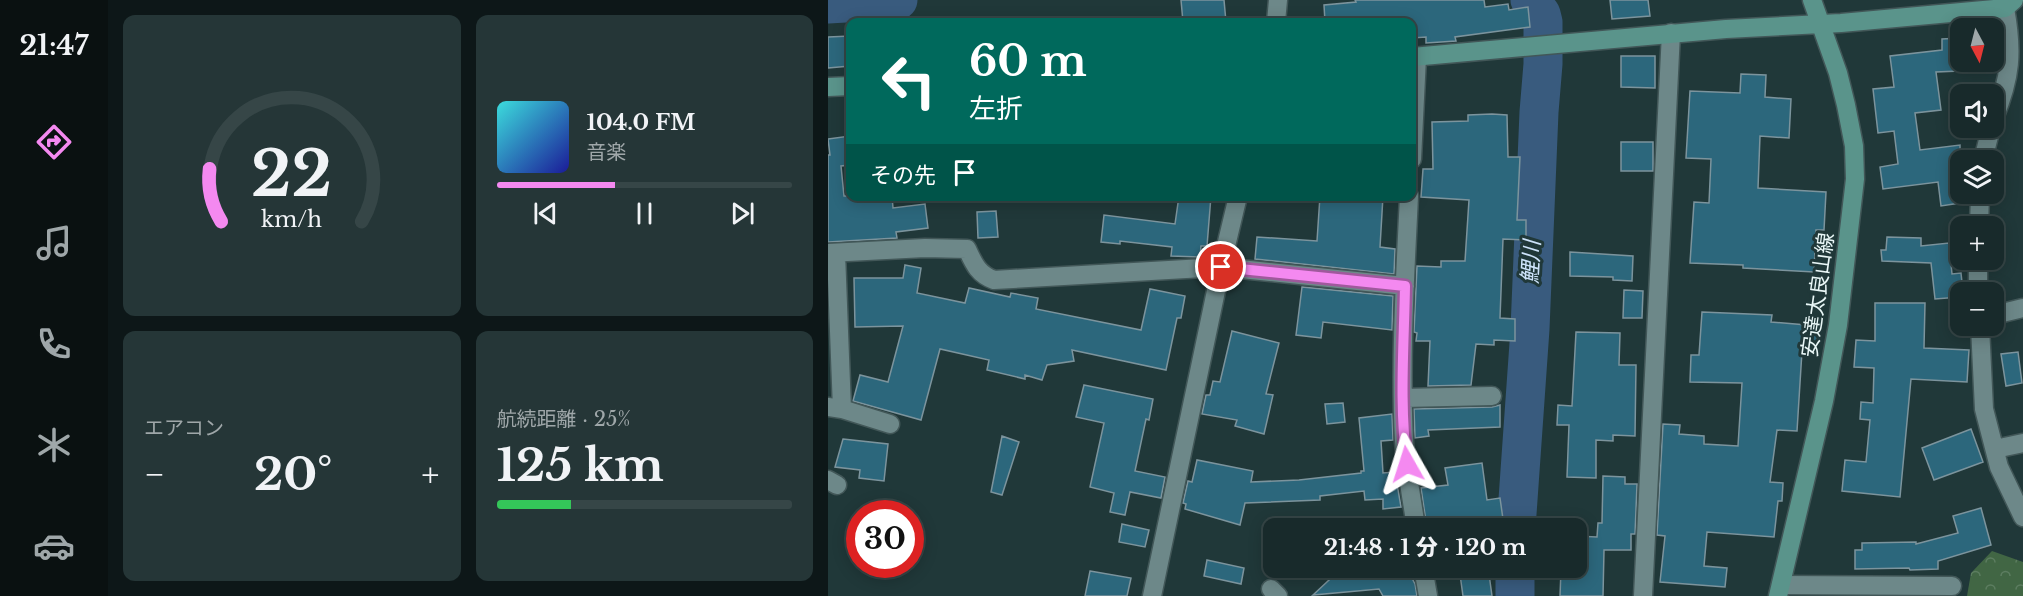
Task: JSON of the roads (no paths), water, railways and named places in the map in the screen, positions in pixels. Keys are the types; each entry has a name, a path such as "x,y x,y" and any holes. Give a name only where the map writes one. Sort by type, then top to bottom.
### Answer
{"street":[{"path":"1276,18 1278,0"},
{"name":"安達太良山線","path":"1779,591 1824,401 1839,325 1854,188 1855,156 1852,134 1838,73 1812,0"},
{"path":"1416,57 1671,33 1822,24 2009,4 2009,71 2014,84 2004,101"},
{"path":"1643,596 1671,33"},
{"path":"828,87 846,86"},
{"path":"1152,596 1237,201"},
{"path":"1409,201 1403,398 1404,443 1415,518"},
{"path":"890,424 835,408 832,253 925,248 967,249 976,269 994,280 1221,267 1405,286"},
{"path":"2004,313 2023,308"},
{"path":"1980,336 1984,409 2000,467 2023,517"},
{"path":"1403,398 1492,396"},
{"path":"1995,449 2023,443"},
{"path":"1425,578 1428,596"},
{"path":"1779,591 1952,586"}],"waterway":[{"name":"鯉川","path":"828,4 898,0"},
{"name":"鯉川","path":"1517,518 1530,329 1543,64 1543,22 1541,14 1530,0"},
{"name":"鯉川","path":"1515,578 1515,596"}]}
